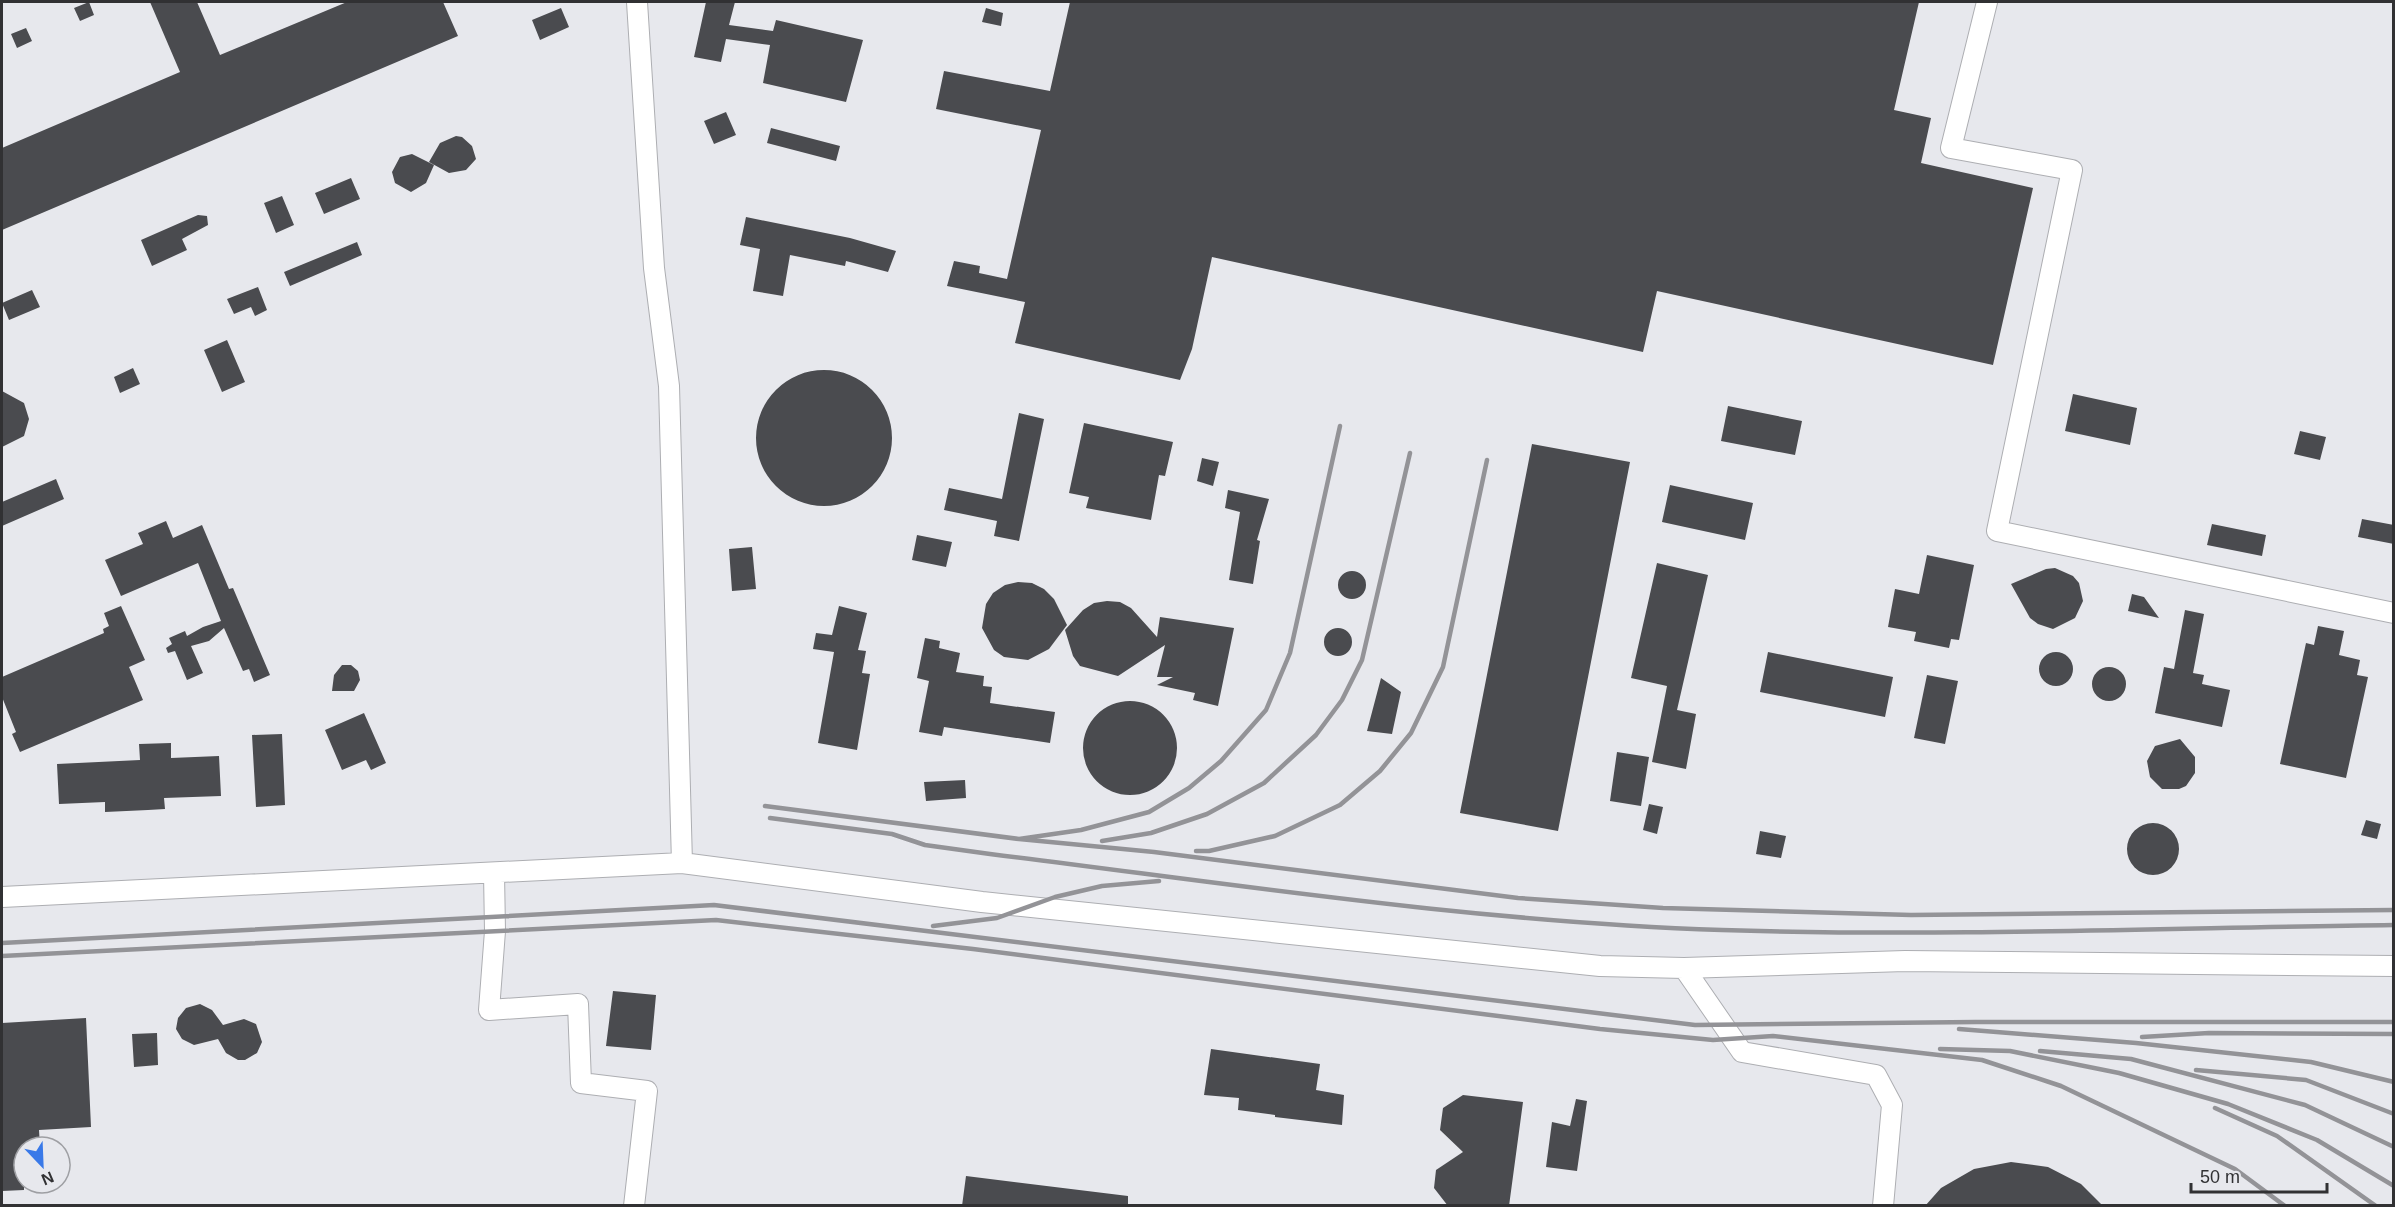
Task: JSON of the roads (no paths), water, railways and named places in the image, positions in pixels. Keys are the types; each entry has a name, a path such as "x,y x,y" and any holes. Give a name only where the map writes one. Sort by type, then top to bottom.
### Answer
{"lane":[{"path":"637,2 654,267 669,386 682,863"},
{"path":"1987,2 1951,148 2072,170 1996,531 2394,613"},
{"path":"2,897 682,863 982,903 1600,966 1684,968 1905,961 2394,966"},
{"path":"494,873 495,931 489,1010 578,1004 581,1083 647,1091 634,1206"},
{"path":"1684,968 1743,1052 1876,1075 1892,1105 1883,1206"}],"railway":[{"path":"765,806 1019,839 1081,830 1149,812 1189,788 1221,761 1266,710 1290,653 1340,426"},
{"path":"1102,841 1151,833 1207,814 1264,783 1316,735 1342,700 1362,660 1410,453"},
{"path":"1196,851 1209,851 1275,836 1340,805 1380,771 1411,733 1443,667 1487,460"},
{"path":"770,818 892,834 925,845 1264,889 1447,910 1630,926 1890,933 2394,925"},
{"path":"1019,839 1154,852 1518,898 1663,908 1911,915 2394,910"},
{"path":"933,926 997,918 1055,897 1102,886 1159,881"},
{"path":"2,943 714,905 1695,1025 2394,1022"},
{"path":"2,956 716,920 973,949 1600,1029 1713,1040 1773,1036 1982,1060 2061,1086 2235,1169 2285,1206"},
{"path":"1959,1029 2136,1043 2311,1062 2394,1082"},
{"path":"2142,1037 2209,1033 2394,1034"},
{"path":"1940,1049 2010,1051 2119,1073 2228,1104 2317,1140 2394,1186"},
{"path":"2040,1051 2131,1059 2305,1105 2394,1147"},
{"path":"2196,1070 2306,1080 2394,1114"},
{"path":"2215,1108 2277,1136 2376,1206"}]}
